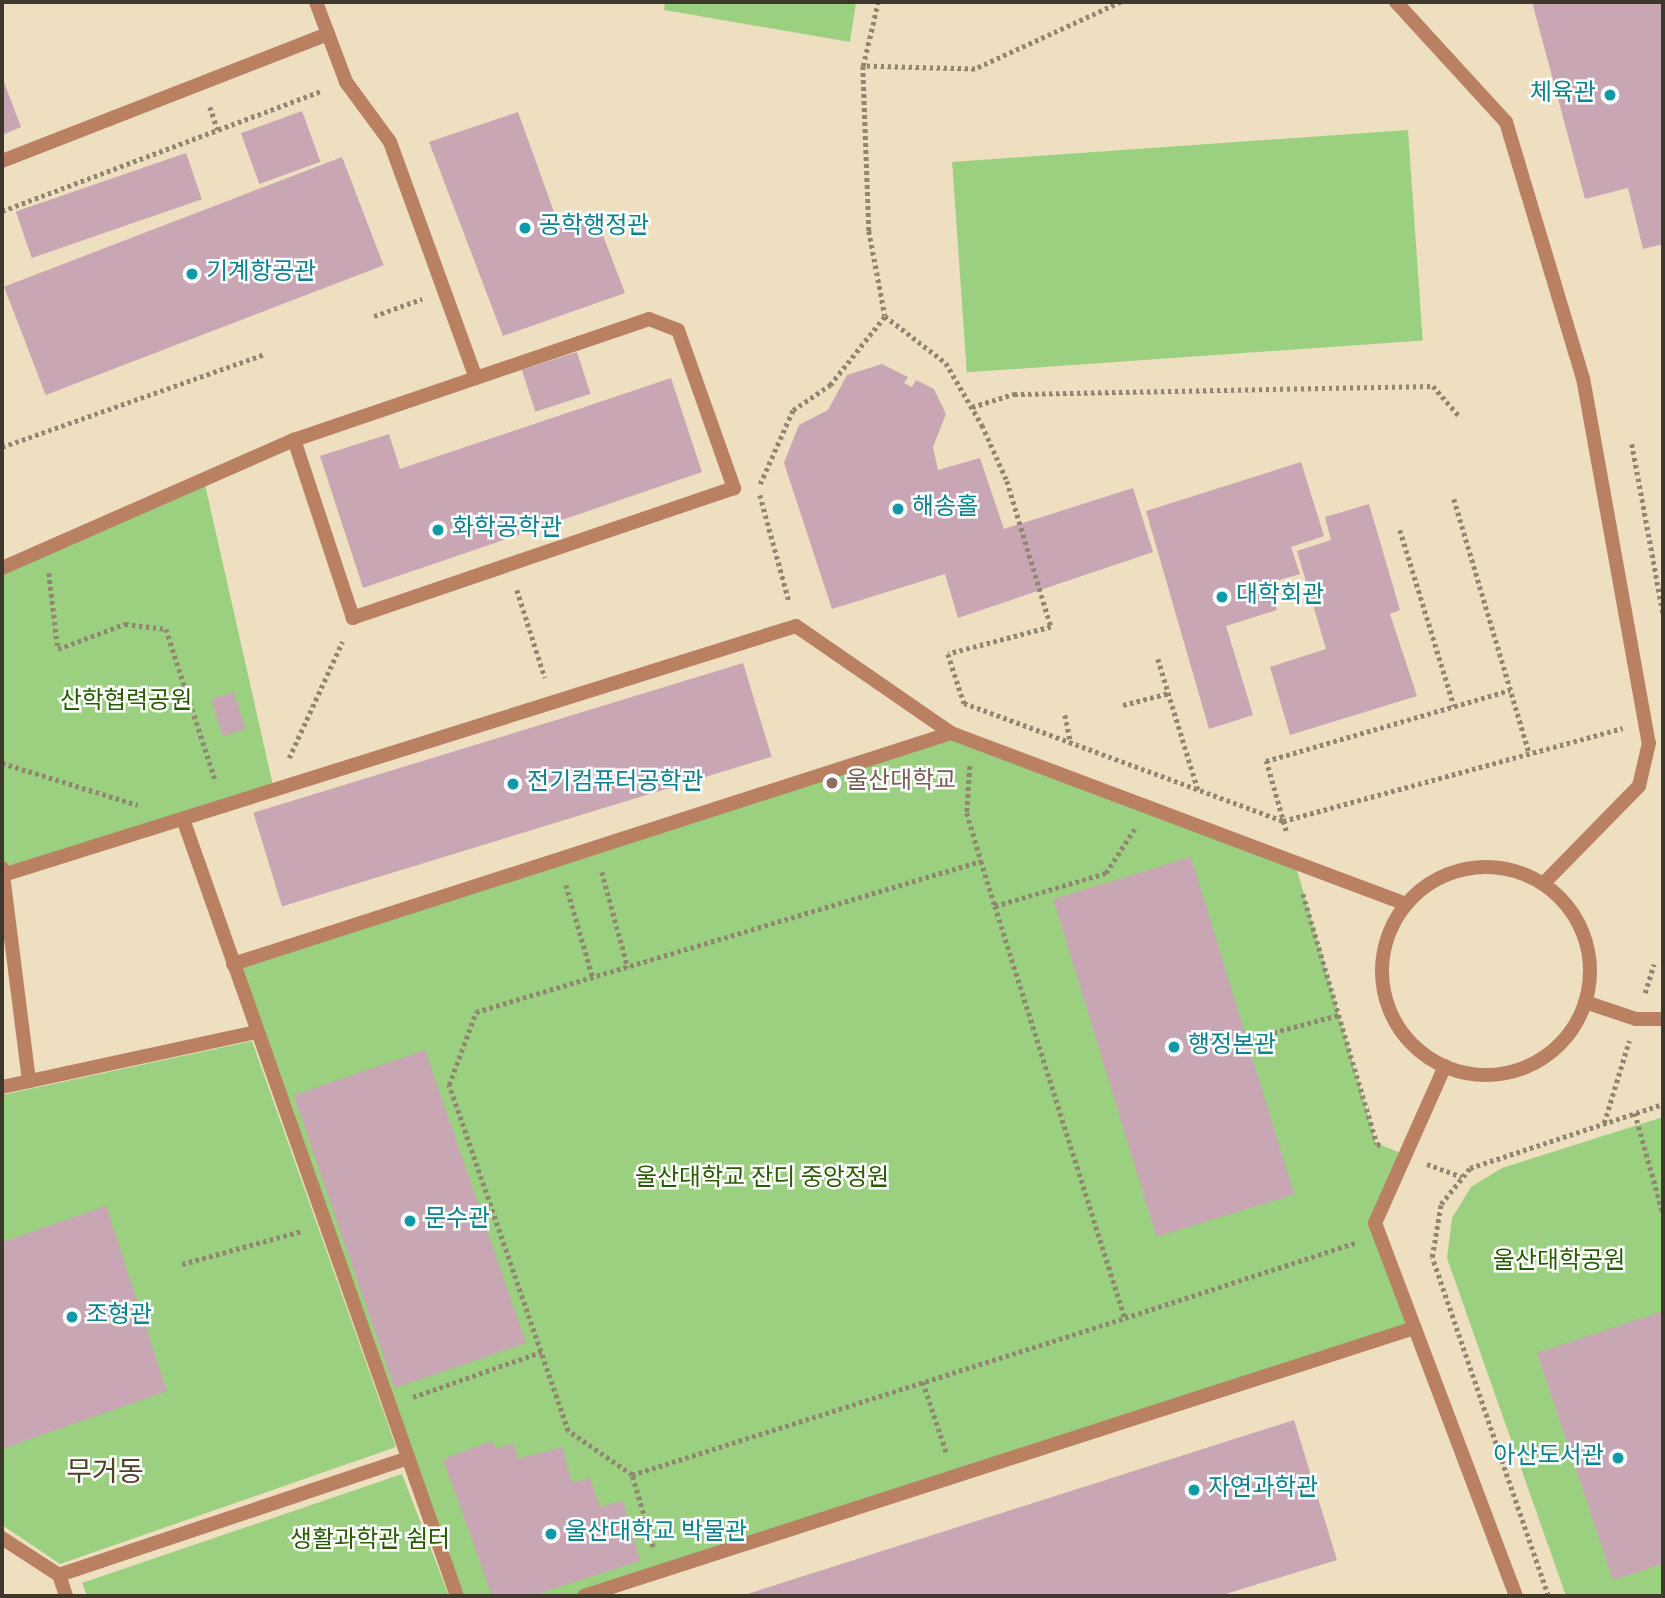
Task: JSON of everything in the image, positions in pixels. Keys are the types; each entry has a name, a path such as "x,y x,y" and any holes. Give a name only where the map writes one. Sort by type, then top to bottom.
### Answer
{"street":[{"path":"316,2 346,82 390,142 477,378"},
{"path":"1396,2 1506,122 1583,378 1649,743 1639,786 1543,884"},
{"path":"2,161 328,34"},
{"path":"2,568 294,440 649,319 678,330 734,488 353,618 294,440"},
{"path":"3,875 796,626 951,733 1405,904"},
{"path":"233,964 951,733"},
{"path":"183,819 457,1596"},
{"path":"1499,866 1543,884 1579,920 1590,951 1585,1002 1563,1043 1533,1065 1498,1075 1445,1066 1401,1034 1385,1001 1380,965 1389,929 1405,904 1435,878 1466,867 1499,866"},
{"path":"2,868 29,1081"},
{"path":"1585,1002 1636,1019 1663,1019"},
{"path":"2,1087 257,1032"},
{"path":"1445,1066 1375,1223 1513,1596"},
{"path":"592,1595 660,1570 1414,1328"},
{"path":"59,1575 408,1458"},
{"path":"2,1538 59,1575 66,1596"}],"path":[{"path":"878,2 863,66 869,231 885,316 946,363 972,407 1007,481 1051,627 948,654 964,703 1283,821 1645,722"},
{"path":"863,66 975,69 1121,2"},
{"path":"2,211 346,82"},
{"path":"374,316 444,291"},
{"path":"796,626 758,489 793,410 830,385 885,316"},
{"path":"2,447 265,354"},
{"path":"972,407 1014,394 1433,387 1460,417"},
{"path":"1632,444 1663,613"},
{"path":"1454,499 1529,753"},
{"path":"1400,530 1454,706"},
{"path":"47,548 58,649 125,624 166,629 174,641 223,807"},
{"path":"509,565 553,702"},
{"path":"274,790 353,618"},
{"path":"1158,659 1198,790"},
{"path":"1462,1177 1377,1144 1266,761 1510,690"},
{"path":"1123,705 1169,693"},
{"path":"1065,715 1072,744"},
{"path":"971,740 967,813 1125,1318"},
{"path":"2,763 183,819"},
{"path":"995,906 1106,873 1149,807"},
{"path":"595,848 628,968"},
{"path":"559,859 593,978"},
{"path":"660,1570 632,1475 568,1431 449,1085 477,1012 981,861"},
{"path":"1260,1036 1339,1015"},
{"path":"1548,1596 1432,1257 1441,1204 1470,1168 1663,1104"},
{"path":"1635,1113 1663,1213"},
{"path":"182,1264 326,1225"},
{"path":"632,1475 1380,1235"},
{"path":"405,1399 541,1352"},
{"path":"923,1382 955,1475"}],"green space":[{"path":"665,2 856,2 850,42 664,10"},
{"path":"1408,130 1423,340 967,372 952,162"},
{"name":"산학협력공원","path":"204,480 274,790 2,868 2,568"},
{"name":"울산대학교 잔디 중앙정원","path":"951,733 1295,863 1376,1143 1406,1155 1375,1223 1414,1328 584,1596 457,1596 233,964"},
{"path":"252,1041 396,1447 60,1564 2,1525 2,1095"},
{"name":"울산대학공원","path":"1663,1117 1663,1596 1566,1596 1447,1258 1452,1218 1471,1187 1502,1168"},
{"name":"생활과학관 쉼터","path":"402,1474 449,1596 87,1596 82,1583"}],"building":[{"name":"체육관","path":"1532,2 1663,2 1663,244 1643,249 1628,188 1585,199"},
{"path":"2,77 21,127 2,135"},
{"path":"302,111 320,162 259,184 241,133"},
{"name":"공학행정관","path":"518,112 558,223 584,214 593,236 602,233 625,293 503,336 429,142"},
{"path":"186,153 202,199 32,258 16,212"},
{"name":"기계항공관","path":"342,157 384,265 46,395 4,287"},
{"path":"577,352 591,394 535,412 522,370"},
{"name":"해송홀","path":"882,364 908,377 904,383 912,387 916,380 934,389 946,414 933,447 938,470 980,458 1004,529 1133,488 1153,552 958,618 945,574 832,609 784,463 799,425 828,410 847,375"},
{"name":"화학공학관","path":"671,378 702,472 363,588 320,456 389,434 400,469"},
{"name":"대학회관","path":"1301,462 1324,536 1291,547 1300,574 1269,583 1277,610 1226,626 1253,715 1209,729 1146,511"},
{"path":"1369,504 1400,610 1390,614 1417,696 1290,735 1270,667 1326,649 1297,551 1331,540 1325,517"},
{"name":"전기컴퓨터공학관","path":"743,663 772,757 282,906 253,813"},
{"path":"234,692 245,729 222,736 211,699"},
{"name":"행정본관","path":"1191,857 1294,1195 1156,1237 1053,899"},
{"name":"문수관","path":"425,1050 526,1343 394,1388 294,1095"},
{"name":"조형관","path":"106,1206 167,1391 2,1449 2,1242"},
{"name":"아산도서관","path":"1663,1311 1663,1564 1613,1580 1537,1353"},
{"name":"자연과학관","path":"1294,1420 1337,1560 1219,1596 741,1596"},
{"name":"울산대학교 박물관","path":"492,1441 496,1449 513,1443 518,1459 562,1447 572,1483 590,1478 600,1507 623,1501 640,1561 530,1596 492,1596 443,1459"}],"place":[{"name":"체육관","path":"1610,95"},
{"name":"공학행정관","path":"525,228"},
{"name":"기계항공관","path":"192,274"},
{"name":"해송홀","path":"898,509"},
{"name":"화학공학관","path":"438,530"},
{"name":"대학회관","path":"1222,597"},
{"name":"울산대학교","path":"832,783"},
{"name":"전기컴퓨터공학관","path":"513,784"},
{"name":"행정본관","path":"1174,1047"},
{"name":"문수관","path":"410,1221"},
{"name":"조형관","path":"72,1317"},
{"name":"아산도서관","path":"1618,1458"},
{"name":"자연과학관","path":"1194,1490"},
{"name":"울산대학교 박물관","path":"551,1534"}],"district":[{"name":"무거동","path":"105,1474"}]}
